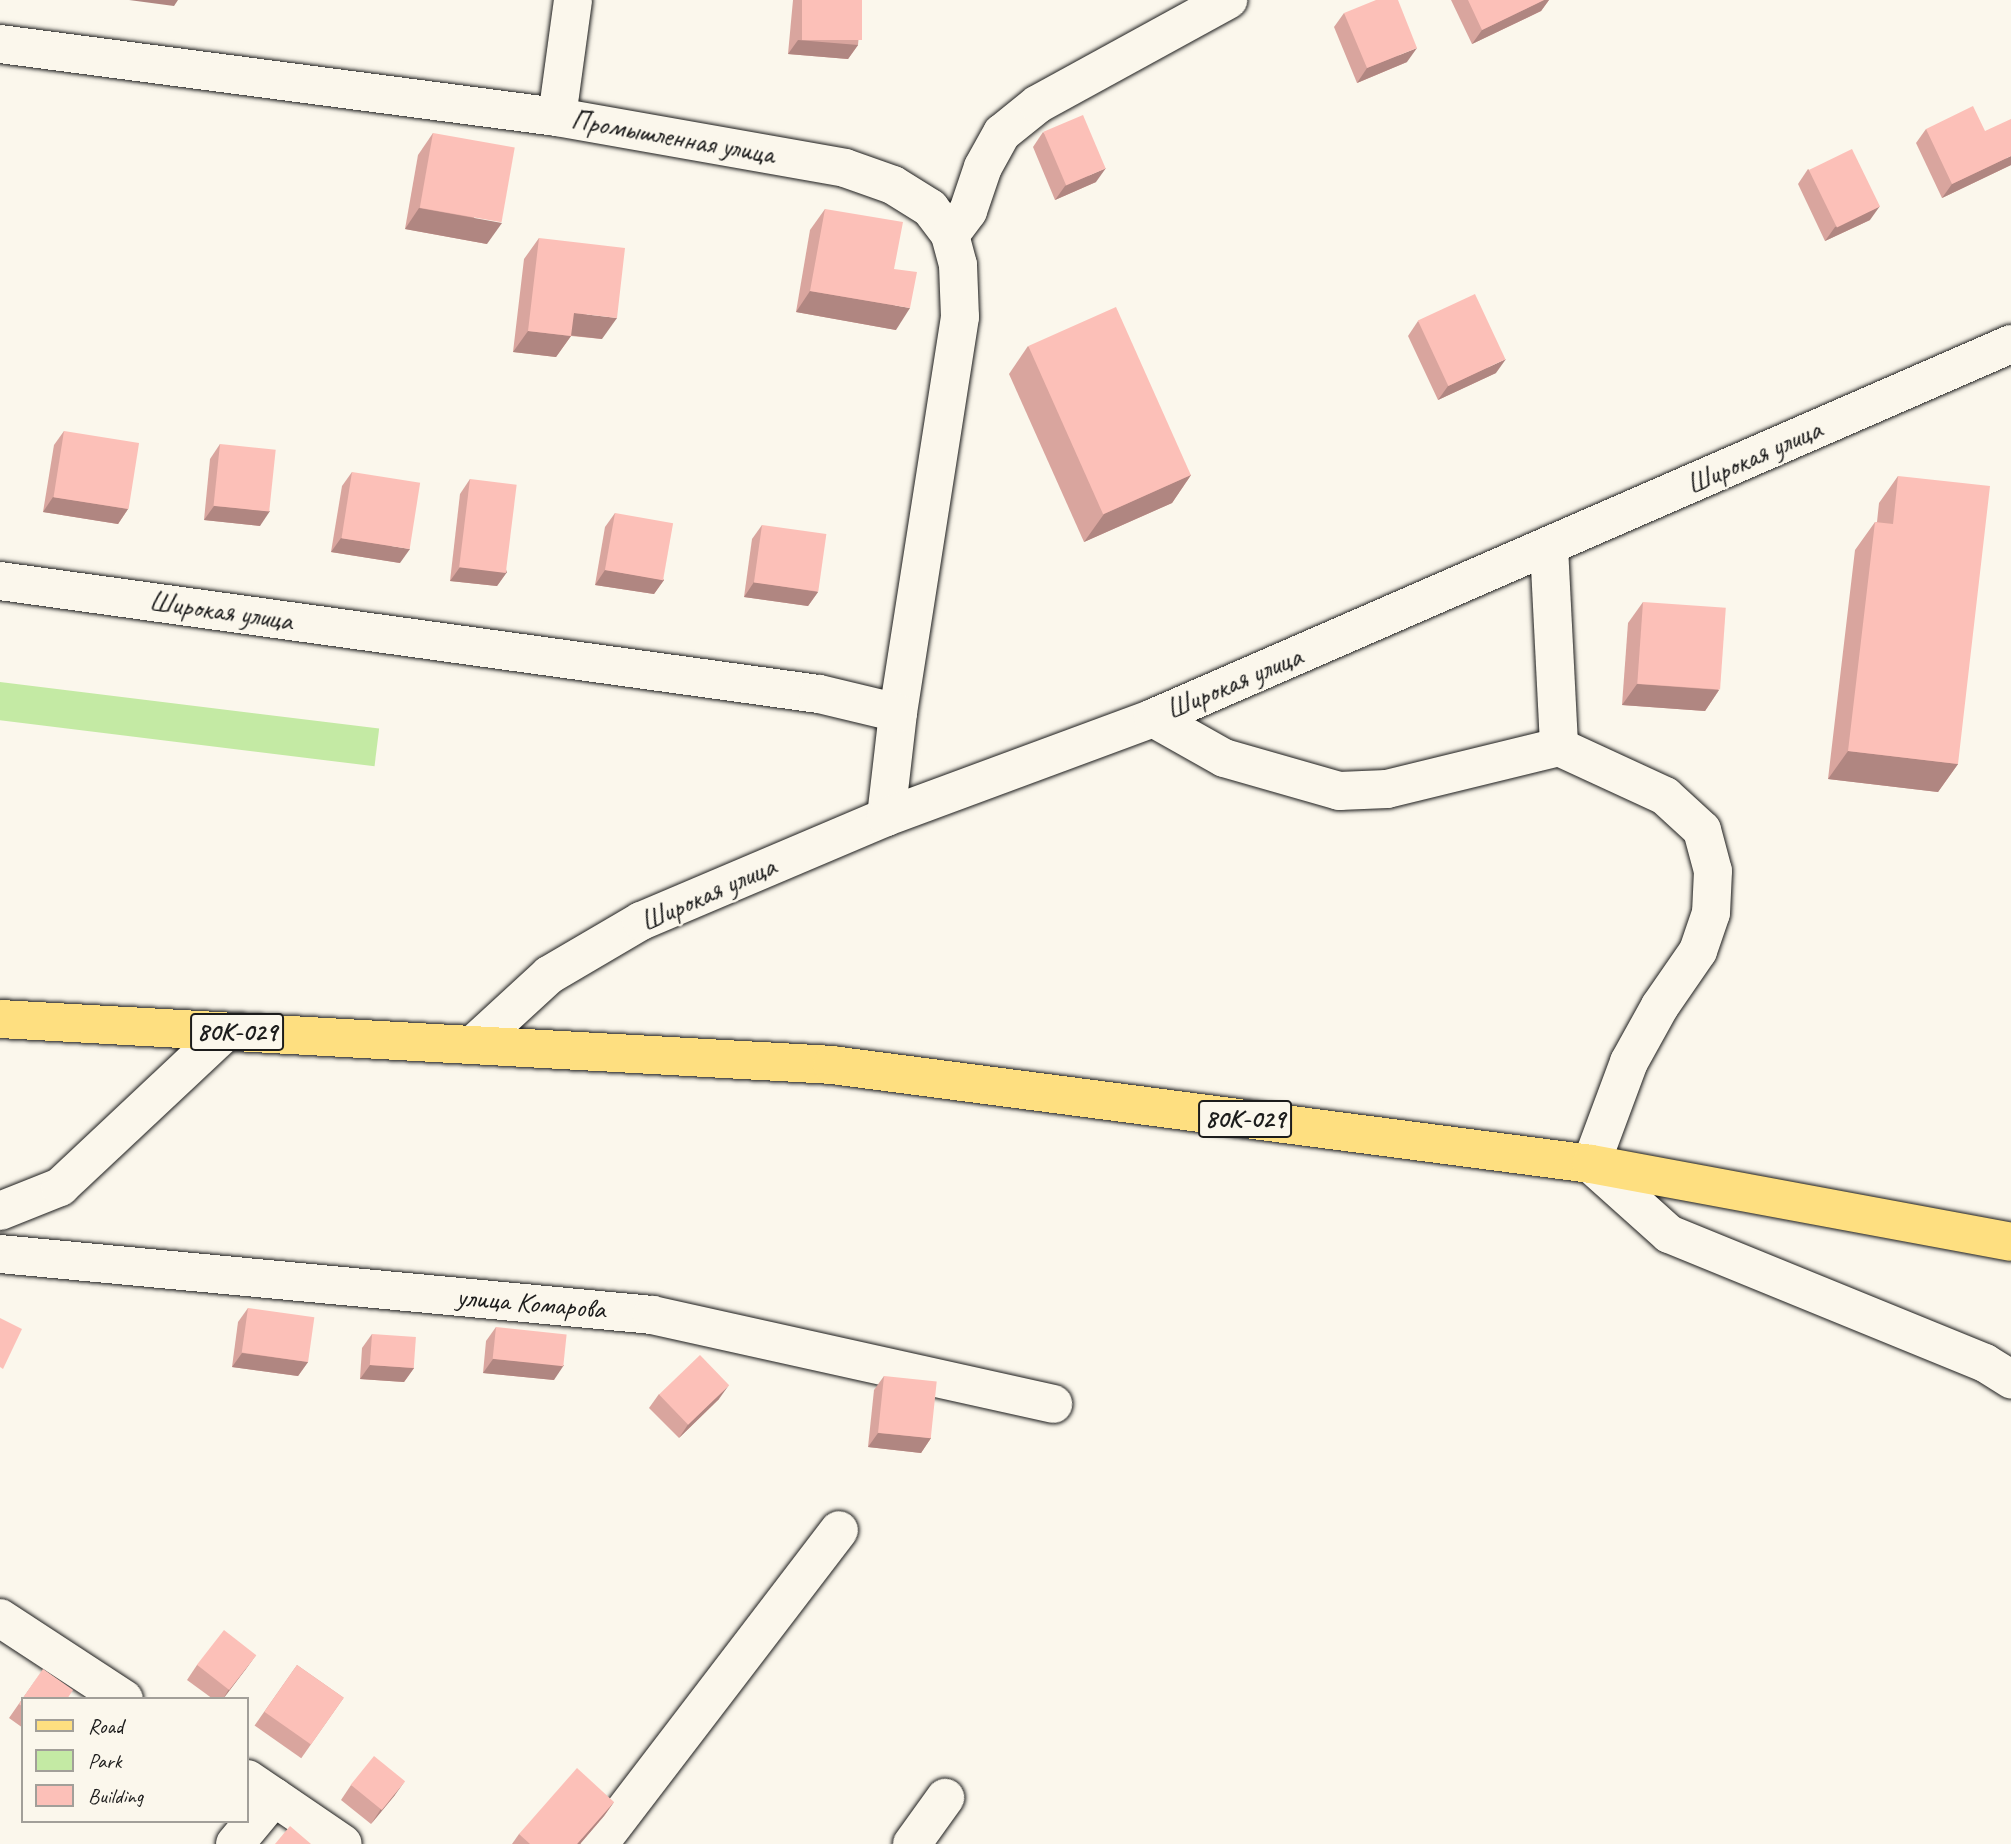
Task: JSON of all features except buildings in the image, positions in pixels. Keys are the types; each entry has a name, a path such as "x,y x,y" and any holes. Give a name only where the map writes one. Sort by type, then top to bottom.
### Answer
{"main road":[{"name":"80К-029","path":"0,1019 832,1065 1591,1164 2011,1242"}],"street":[{"path":"557,117 573,0"},
{"path":"886,817 898,713 960,317 958,265 950,235 968,211 983,167 1002,133 1038,104 1228,0"},
{"name":"Промышленная улица","path":"0,44 557,117 845,168 893,185 921,202 930,208 950,235"},
{"name":"Широкая улица","path":"474,1044 549,975 641,921 886,817 1153,718 2011,344"},
{"path":"1549,547 1559,747"},
{"name":"Широкая улица","path":"0,581 819,694 898,713"},
{"path":"1153,718 1224,758 1339,791 1387,789 1559,747 1665,796 1702,830 1713,871 1711,913 1698,951 1660,1006 1629,1062 1591,1164 1669,1234 1984,1363 2011,1378"},
{"path":"0,1211 60,1187 225,1032"},
{"name":"улица Комарова","path":"0,1254 652,1315 1053,1404"},
{"path":"599,1844 839,1530"},
{"path":"0,1618 121,1697"},
{"path":"248,1815 260,1788 342,1844"},
{"path":"912,1844 945,1798"},
{"path":"235,1844 244,1823"}],"green space":[{"path":"0,682 379,729 375,766 0,720"}]}
